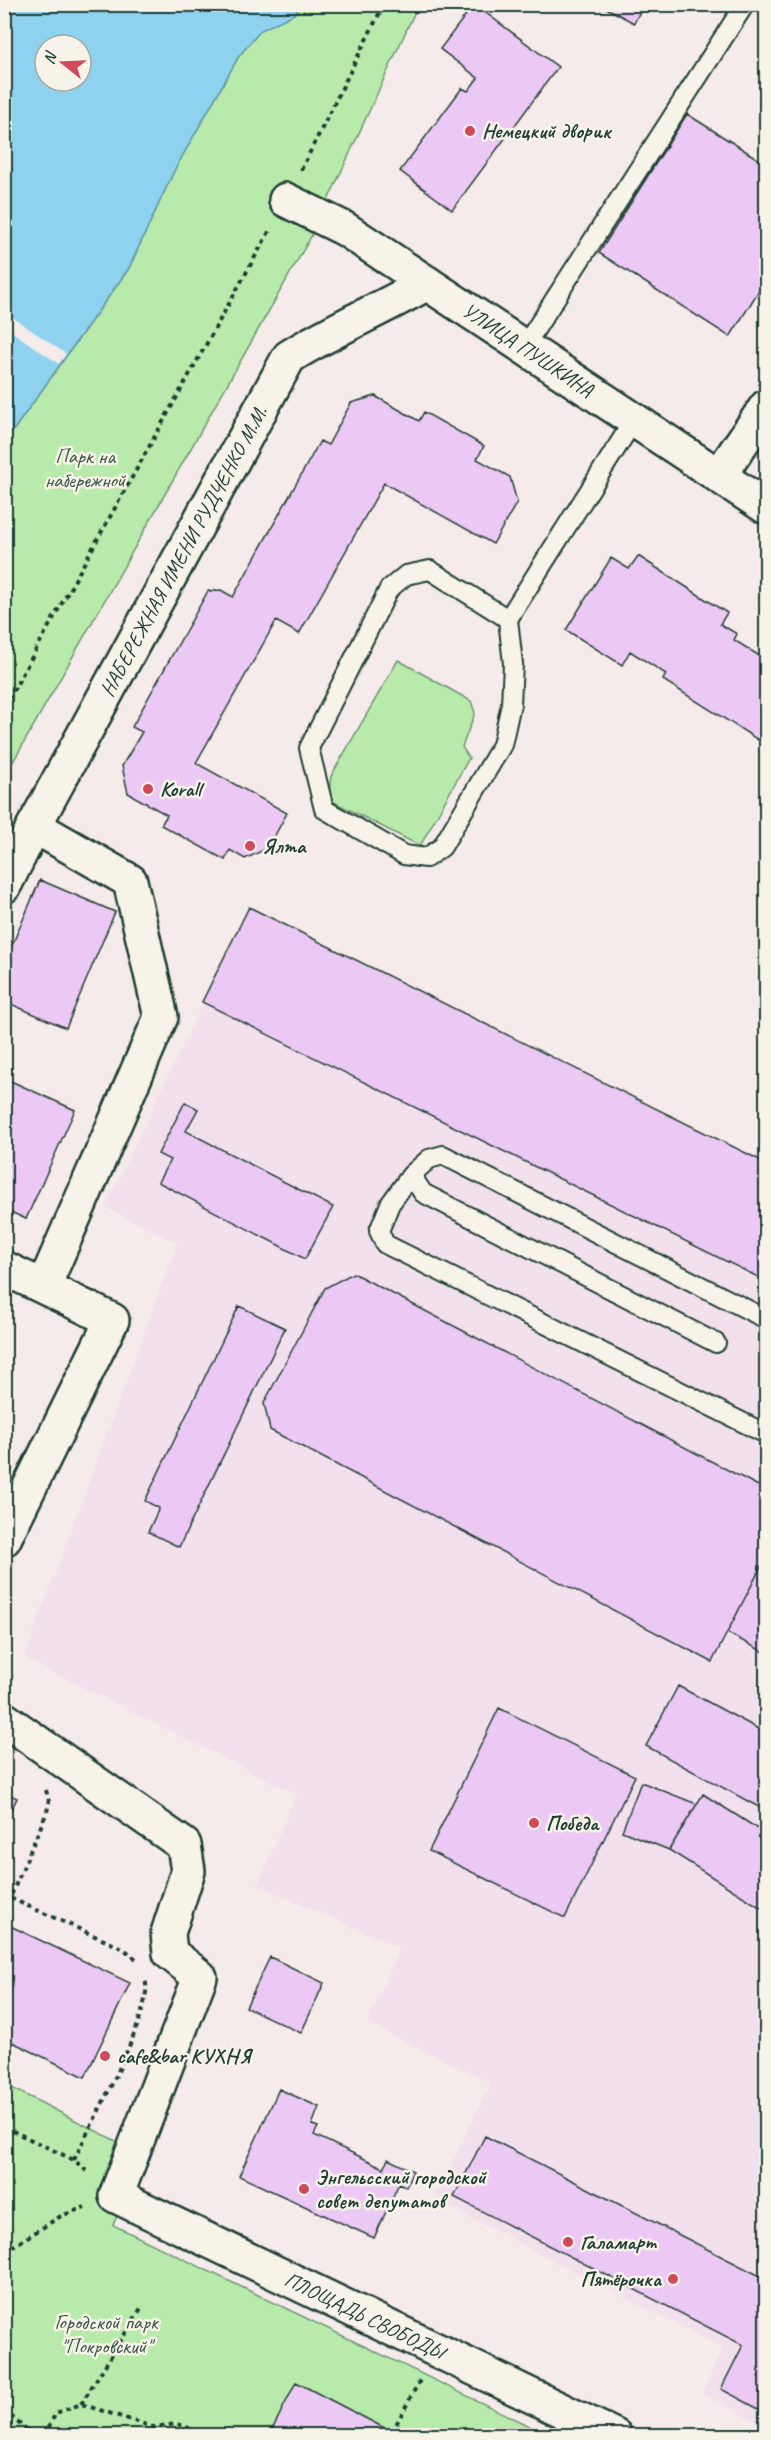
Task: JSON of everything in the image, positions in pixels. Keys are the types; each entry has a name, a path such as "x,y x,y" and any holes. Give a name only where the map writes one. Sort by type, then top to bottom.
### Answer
{"street":[{"name":"УЛИЦА ПУШКИНА","path":"286,201 345,229 766,507"},
{"name":"НАБЕРЕЖНАЯ ИМЕНИ РУДЧЕНКО М.М.","path":"4,886 34,825 289,357 327,333 380,310 427,284"},
{"path":"719,476 766,407"},
{"path":"34,825 130,881 161,1017 44,1286"},
{"path":"4,1268 112,1320 4,1539"},
{"path":"4,1719 184,1845 188,1871 168,1933 170,1953 200,1977 116,2196"},
{"name":"ПЛОЩАДЬ СВОБОДЫ","path":"116,2196 615,2436"}],"lane":[{"path":"525,347 745,4"},
{"path":"508,619 430,570 406,575 389,589 309,748 324,809 404,855 426,858 442,847 502,745 511,704 513,664 508,619 634,420"},
{"path":"766,1319 443,1155 429,1159 411,1175 390,1204 379,1231 385,1244 766,1434"},
{"path":"411,1175 423,1193 716,1342"}],"path":[{"path":"4,707 286,201 384,4"},
{"path":"44,1782 49,1802 47,1812 10,1898 124,1949 139,1964"},
{"path":"74,2160 142,2014 147,1985 142,1970"},
{"path":"4,2127 74,2160 116,2196 61,2216 4,2252"},
{"path":"81,2404 143,2305"},
{"path":"392,2432 436,2350"},
{"path":"44,2436 56,2413 81,2404 153,2427 177,2424 211,2436"},
{"path":"4,2410 33,2436"}],"shaded area":[{"path":"249,907 766,1163 766,2427 702,2393 723,2348 434,2199 491,2083 367,2023 399,1948 258,1885 296,1794 24,1658 177,1243 105,1207"}],"green space":[{"name":"Парк на набережной","path":"301,5 418,5 313,233 5,776 5,442 129,268 174,171 239,56 261,30 294,14"},
{"path":"398,660 471,701 475,713 462,747 469,758 420,846 334,802 329,795 331,776"},
{"name":"Городской парк \"Покровский\"","path":"4,2084 144,2155 113,2225 548,2435 5,2435"}],"water":[{"path":"5,5 301,5 294,14 261,30 239,56 174,171 129,268 5,442"}],"pier":[{"path":"5,312 66,354 59,364 5,327"}],"building":[{"name":"Немецкий дворик","path":"474,4 558,67 452,210 400,171 462,88 468,91 478,78 440,49"},
{"path":"599,4 644,4 634,23"},
{"path":"687,114 766,164 766,279 730,337 599,253"},
{"path":"375,396 419,421 424,412 484,446 477,459 510,477 517,502 493,544 384,483 299,634 276,621 196,763 287,813 268,848 245,859 230,850 225,860 161,825 167,815 128,793 122,766 142,732 132,727 208,591 221,590 233,597 320,441 328,445 351,403"},
{"path":"638,556 727,613 720,624 737,634 734,640 766,660 766,745 663,680 666,674 630,651 622,665 566,630 611,558 629,569"},
{"path":"40,880 115,912 66,1028 4,1001 4,964"},
{"path":"249,907 766,1163 766,1281 202,1002"},
{"path":"4,1078 75,1110 26,1219 4,1209"},
{"path":"185,1102 198,1109 186,1131 333,1207 305,1259 158,1182 170,1160 158,1154"},
{"path":"353,1273 766,1490 766,1557 712,1662 270,1430 264,1403 325,1288"},
{"path":"239,1306 285,1328 179,1547 148,1532 159,1508 145,1501"},
{"path":"766,1557 766,1653 727,1633"},
{"path":"678,1686 766,1733 766,1811 646,1746"},
{"path":"499,1708 635,1776 565,1918 429,1851"},
{"path":"641,1782 697,1804 669,1850 622,1831"},
{"path":"4,1792 17,1798 4,1824"},
{"path":"703,1794 766,1834 766,1911 669,1850"},
{"path":"4,1923 130,1983 85,2077 4,2038"},
{"path":"270,1957 324,1983 301,2033 246,2007"},
{"path":"279,2089 319,2107 312,2125 318,2127 314,2135 384,2168 388,2159 413,2171 406,2187 399,2183 374,2238 239,2176"},
{"path":"485,2136 766,2279 766,2413 721,2389 743,2345 454,2197"},
{"path":"296,2382 392,2432 398,2436 269,2436"}],"place":[{"name":"Немецкий дворик","path":"470,131"},
{"name":"Korall","path":"148,789"},
{"name":"Ялта","path":"250,846"},
{"name":"Победа","path":"534,1823"},
{"name":"cafe&bar КУХНЯ","path":"105,2056"},
{"name":"Энгельсский городской совет депутатов","path":"304,2189"},
{"name":"Галамарт","path":"568,2242"},
{"name":"Пятёрочка","path":"673,2279"}]}
